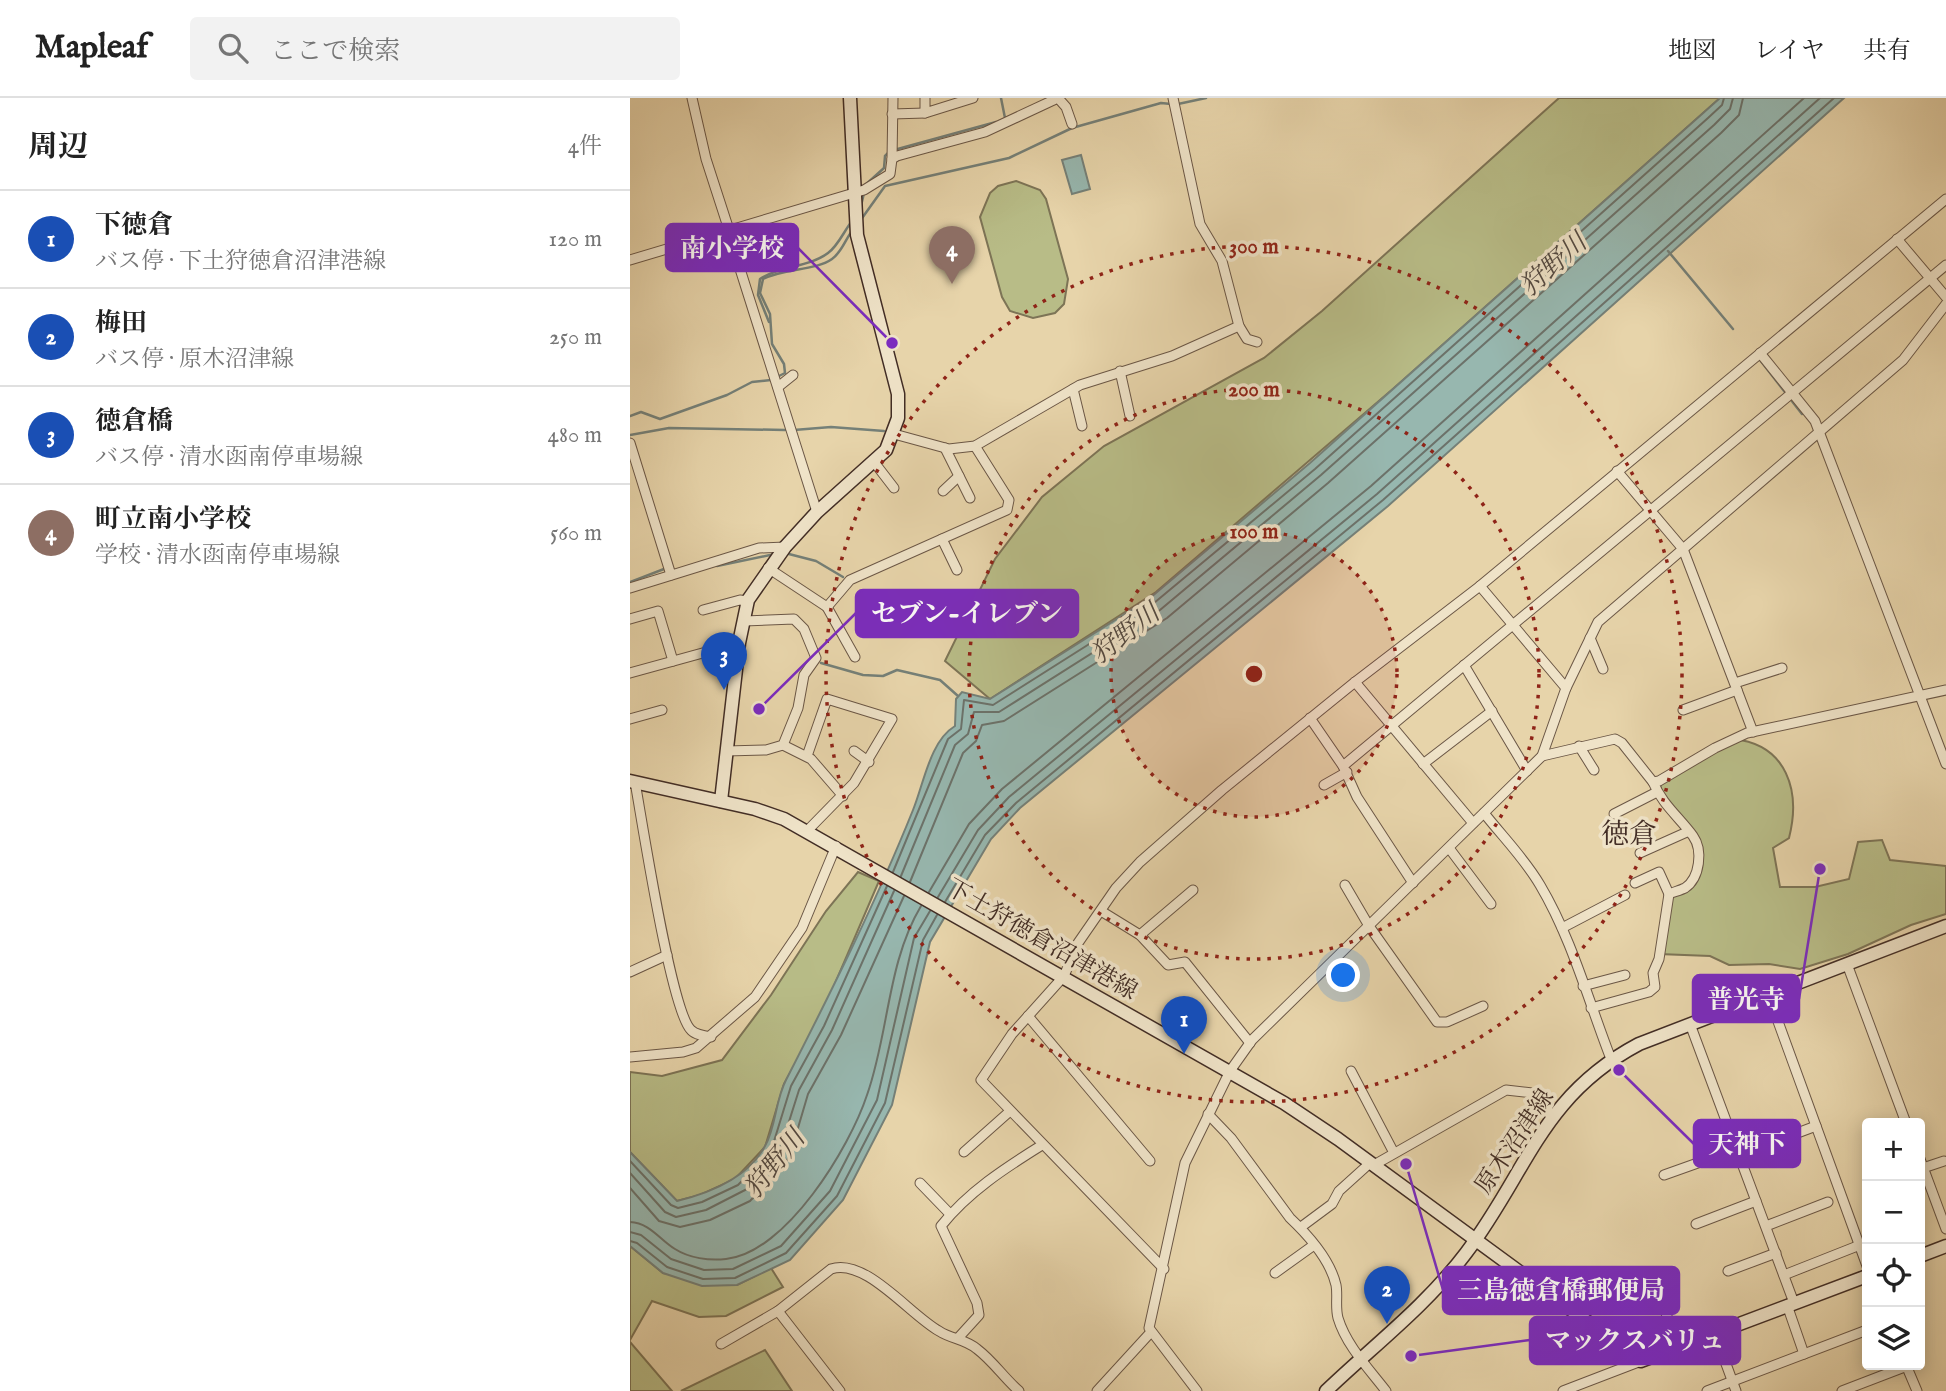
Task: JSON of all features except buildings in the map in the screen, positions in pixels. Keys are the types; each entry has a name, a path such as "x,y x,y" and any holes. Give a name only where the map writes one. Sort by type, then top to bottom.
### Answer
{"main road":[{"path":"721,801 739,643 748,601 768,568 785,547 817,512 874,462 894,434 899,399 857,235 850,98"},
{"name":"下土狩徳倉沼津港線","path":"632,781 774,814 839,848 1230,1070 1372,1164 1641,1361"},
{"name":"原木沼津線","path":"1326,1391 1426,1300 1475,1239 1550,1118 1581,1083 1611,1059 1639,1044 1946,926"},
{"path":"1925,1254 1946,1246"},
{"path":"1641,1361 1862,1278"}],"street":[{"path":"692,98 706,159 817,512"},
{"path":"630,260 853,194 886,178 893,167 893,98"},
{"path":"925,98 925,113"},
{"path":"892,114 925,113 973,98"},
{"path":"892,159 985,132 1058,98 1066,107 1072,124"},
{"path":"1173,98 1199,223 1222,261 1239,326 1247,339 1257,342"},
{"path":"1164,1269 1121,1221 1009,1112 981,1080 1028,1016 1064,976 1078,943 1115,888 1140,862 1310,718 1480,586 1946,199"},
{"path":"1897,239 1946,297"},
{"path":"1324,785 1464,665 1946,265"},
{"path":"1197,1391 1149,1328 1185,1163 1230,1070 1250,1043 1542,756 1566,688 1598,622 1909,354 1946,304"},
{"path":"894,434 945,448 975,446 1073,389 1120,371 1172,356 1239,326"},
{"path":"1760,353 1815,421 1820,432 1946,764"},
{"path":"1120,371 1129,416"},
{"path":"778,387 793,374"},
{"path":"1073,389 1082,426"},
{"path":"630,443 671,575"},
{"path":"827,607 850,580 1007,510 1009,500 975,446"},
{"path":"945,448 970,498"},
{"path":"874,462 894,488"},
{"path":"1617,471 1683,549 1753,732"},
{"path":"943,491 959,476"},
{"path":"942,539 957,570"},
{"path":"630,587 759,548 785,547"},
{"path":"768,568 827,607 855,657"},
{"path":"1480,586 1566,688"},
{"path":"703,610 740,600 748,601"},
{"path":"630,619 658,611 673,661"},
{"path":"744,621 794,619 804,629 816,655 816,663 803,679 798,708 783,745"},
{"path":"1590,638 1603,669"},
{"path":"630,673 739,643"},
{"path":"1464,665 1527,771"},
{"path":"1683,710 1782,668"},
{"path":"1355,682 1473,823"},
{"path":"1653,782 1715,748 1753,732 1946,690"},
{"path":"807,756 825,701 832,698 892,719 869,762 843,796 807,831"},
{"path":"630,719 662,710"},
{"path":"1423,764 1492,711"},
{"path":"1310,718 1345,769 1357,797 1413,883"},
{"path":"1542,756 1615,738 1622,743 1696,844 1698,867 1686,888 1669,894"},
{"path":"726,751 766,750 783,745 807,756 843,796"},
{"path":"1579,746 1594,770"},
{"path":"854,751 869,762"},
{"path":"632,781 667,955 684,1019 691,1030 711,1037"},
{"path":"1614,814 1657,792"},
{"path":"1484,813 1539,883 1577,960 1583,986 1611,1059"},
{"path":"1640,853 1688,832"},
{"path":"630,1057 683,1052 711,1037 755,997 802,928 839,848"},
{"path":"1448,848 1491,904"},
{"path":"1591,1008 1649,992 1655,987 1653,973 1660,959 1669,894 1659,872 1635,883"},
{"path":"1345,886 1369,926 1437,1023 1447,1022 1483,1006"},
{"path":"1140,935 1193,890"},
{"path":"1562,928 1625,895"},
{"path":"1101,911 1140,935 1168,965 1185,962 1250,1043"},
{"path":"630,972 667,955"},
{"path":"1847,964 1904,1118"},
{"path":"1583,986 1625,975"},
{"path":"1768,994 1862,1251"},
{"path":"1028,1016 1150,1161"},
{"path":"1690,1024 1784,1275 1804,1354"},
{"path":"1351,1071 1394,1153"},
{"path":"1301,1227 1332,1204 1339,1191 1372,1164 1506,1090 1542,1094 1550,1118"},
{"path":"964,1152 1009,1112"},
{"path":"1208,1114 1314,1245 1333,1277 1338,1318 1360,1358 1385,1391"},
{"path":"1664,1175 1816,1126"},
{"path":"959,1337 979,1315 977,1303 941,1226 950,1214 979,1188 1042,1145"},
{"path":"1925,1164 1944,1161"},
{"path":"1925,1172 1946,1229"},
{"path":"920,1183 950,1214"},
{"path":"1696,1224 1756,1201"},
{"path":"1766,1226 1828,1202"},
{"path":"1275,1273 1314,1245"},
{"path":"1784,1275 1860,1245"},
{"path":"1728,1271 1776,1253"},
{"path":"721,1345 778,1311 831,1269 841,1266 856,1270 879,1284 942,1334 959,1337 979,1350 1020,1391"},
{"path":"1659,1291 1676,1348"},
{"path":"778,1311 835,1390"},
{"path":"1097,1391 1151,1332"},
{"path":"1707,1391 1734,1386 1804,1354 1862,1332"},
{"path":"1715,1334 1734,1386"},
{"path":"1563,1391 1641,1361"},
{"path":"1842,1391 1897,1370"},
{"path":"1909,1370 1917,1391"}],"green space":[{"path":"1559,98 1720,98 1394,388 1156,592 990,699 945,661 995,559 1042,497 1104,446 1264,358 1322,311"},
{"path":"1016,181 1040,190 1046,199 1068,279 1064,304 1055,313 1033,318 1010,311 1002,297 980,217 990,193 998,186"},
{"path":"1734,739 1767,750 1786,773 1791,788 1793,804 1789,838 1773,848 1780,887 1815,887 1849,879 1858,842 1882,840 1890,860 1946,866 1946,914 1911,925 1848,954 1800,969 1769,964 1729,965 1710,956 1659,954 1669,894 1694,877 1698,854 1687,832 1666,806 1659,781"},
{"path":"858,872 879,881 818,1023 784,1084 765,1147 735,1179 700,1195 677,1201 630,1152 630,1072 662,1076 722,1060 771,995 826,911"},
{"path":"630,1246 663,1273 737,1285 771,1268 783,1287 726,1316 699,1317 652,1301 630,1340"},
{"path":"630,1342 672,1391 630,1391"},
{"path":"765,1350 792,1391 681,1391"}],"water":[{"name":"狩野川","path":"1720,98 1844,98 1388,506 1020,808 991,839 930,942 892,1105 843,1200 790,1260 737,1285 702,1286 663,1273 630,1246 630,1152 677,1201 702,1194 727,1182 749,1167 765,1146 782,1088 884,879 934,752 946,733 955,726 956,699 962,692 990,699 1150,598 1310,463"},
{"path":"1081,155 1090,189 1072,194 1062,160"}],"waterway":[{"path":"1001,98 1005,118"},
{"path":"1178,104 1206,98"},
{"path":"860,221 885,186 1009,158 1072,128 1161,103 1171,104"},
{"path":"894,150 996,122"},
{"path":"863,187 884,168 885,156 888,153"},
{"path":"860,210 864,193"},
{"path":"769,322 758,295 760,279 828,253 852,221"},
{"path":"777,377 785,373 784,364 772,344 770,314 760,293 763,279 825,263 838,253 852,231"},
{"path":"1668,251 1733,329"},
{"path":"1760,360 1802,414"},
{"path":"630,416 641,412 660,419 727,395 752,382 771,380"},
{"path":"794,430 831,427 884,431"},
{"path":"630,435 669,428 785,430"},
{"path":"785,553 816,561 843,577"},
{"path":"717,566 775,554"},
{"path":"630,582 664,569"},
{"path":"821,663 863,675 883,676 897,670 940,680 958,696"}],"place":[{"name":"町立南小学校","path":"952,284"},
{"name":"南小学校","path":"892,343"},
{"name":"徳倉橋","path":"724,690"},
{"name":"セブン-イレブン","path":"759,709"},
{"name":"普光寺","path":"1820,869"},
{"name":"下徳倉","path":"1184,1054"},
{"name":"天神下","path":"1619,1070"},
{"name":"三島徳倉橋郵便局","path":"1406,1164"},
{"name":"梅田","path":"1387,1324"},
{"name":"マックスバリュ","path":"1411,1356"}],"district":[{"name":"徳倉","path":"1629,833"}]}
